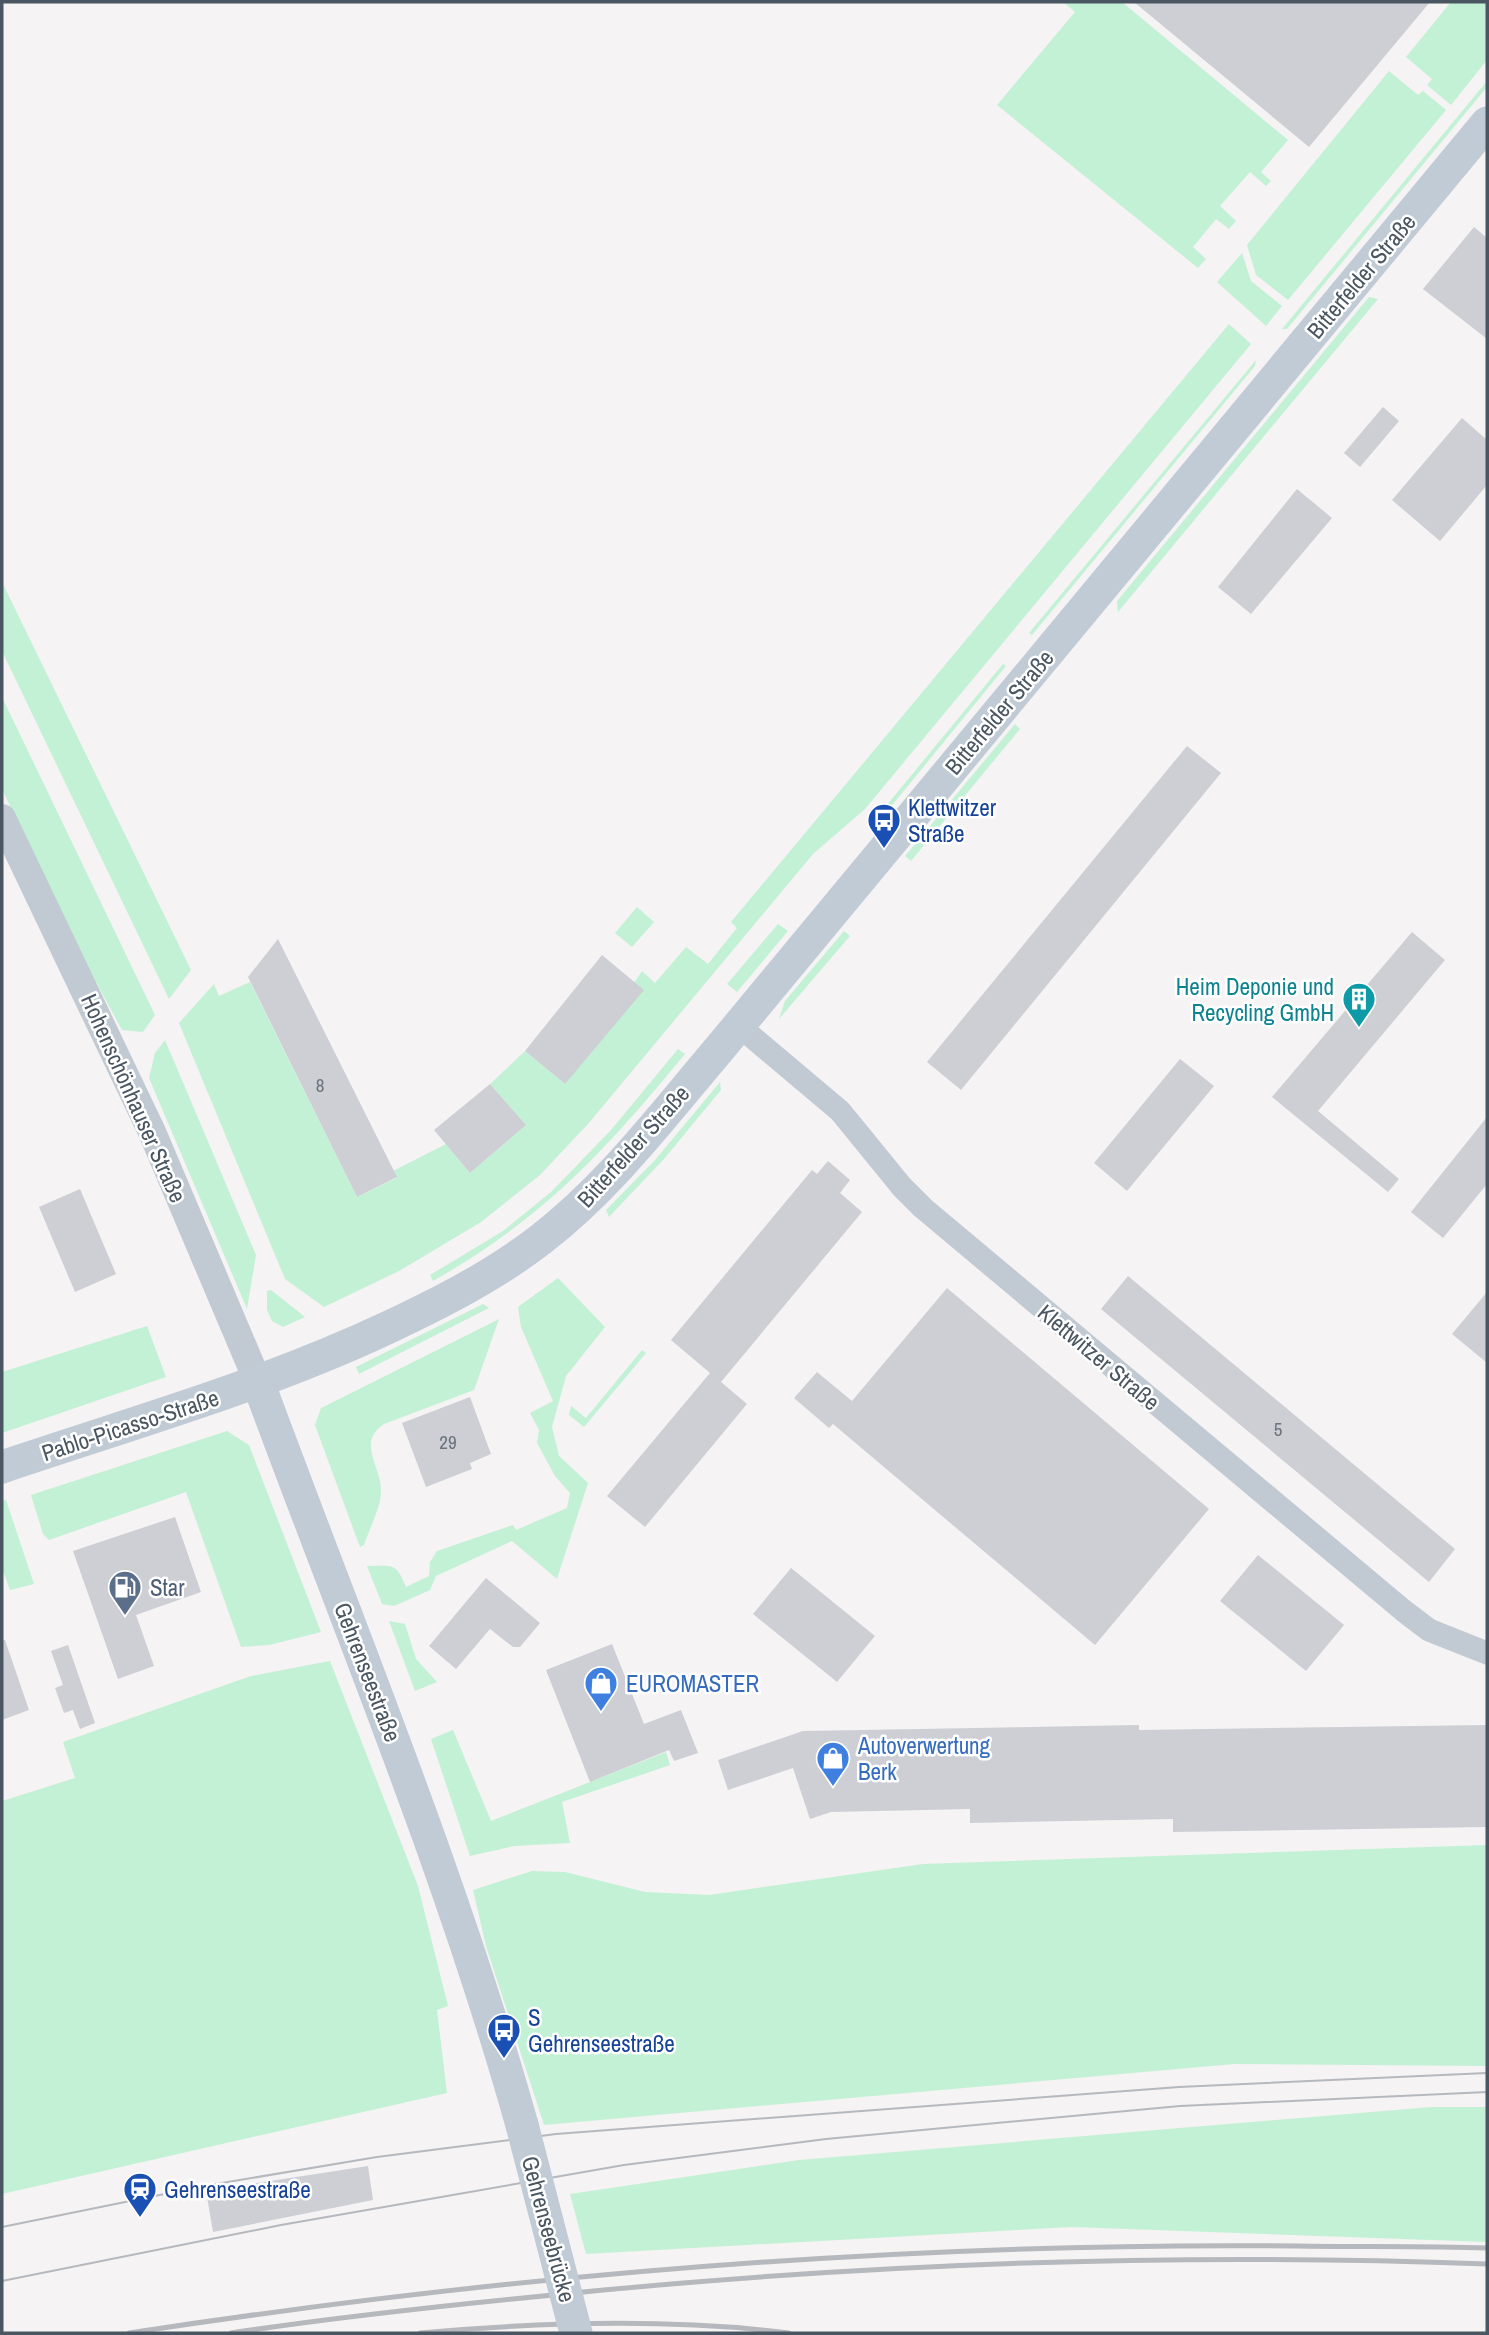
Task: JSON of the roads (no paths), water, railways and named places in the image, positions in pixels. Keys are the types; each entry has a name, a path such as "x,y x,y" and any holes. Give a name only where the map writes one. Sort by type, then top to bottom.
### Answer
{"main road":[{"name":"Bitterfelder Straße","path":"258,1382 335,1352 434,1306 489,1275 540,1240 579,1207 637,1146 1487,123"},
{"name":"Pablo-Picasso-Straße","path":"2,1467 258,1382"},
{"name":"Gehrenseestraße","path":"258,1382 402,1763 504,2060 522,2125"},
{"name":"Gehrenseebrücke","path":"522,2125 576,2333"}],"street":[{"name":"Hohenschönhauser Straße","path":"2,818 152,1132 258,1382"},
{"name":"Klettwitzer Straße","path":"738,1025 840,1111 902,1187 923,1208 1054,1320 1404,1611 1429,1630 1487,1653"}],"tram line":[{"path":"2,2227 204,2186 377,2157 556,2134 1179,2087 1487,2073"},
{"path":"2,2281 281,2225 624,2165 826,2139 1180,2106 1487,2092"}],"railway":[{"path":"129,2333 274,2312 565,2278 857,2256 1149,2246 1487,2248"},
{"path":"231,2333 533,2297 771,2276 890,2269 1129,2260 1249,2259 1487,2264"},
{"path":"420,2333 605,2323 697,2325 789,2333"}],"place":[{"name":"Klettwitzer Straße","path":"884,850"},
{"name":"Heim Deponie und Recycling GmbH","path":"1359,1029"},
{"name":"Star","path":"125,1617"},
{"name":"EUROMASTER","path":"601,1713"},
{"name":"Autoverwertung Berk","path":"833,1788"},
{"name":"S Gehrenseestraße","path":"504,2060"},
{"name":"Gehrenseestraße","path":"140,2219"}]}
